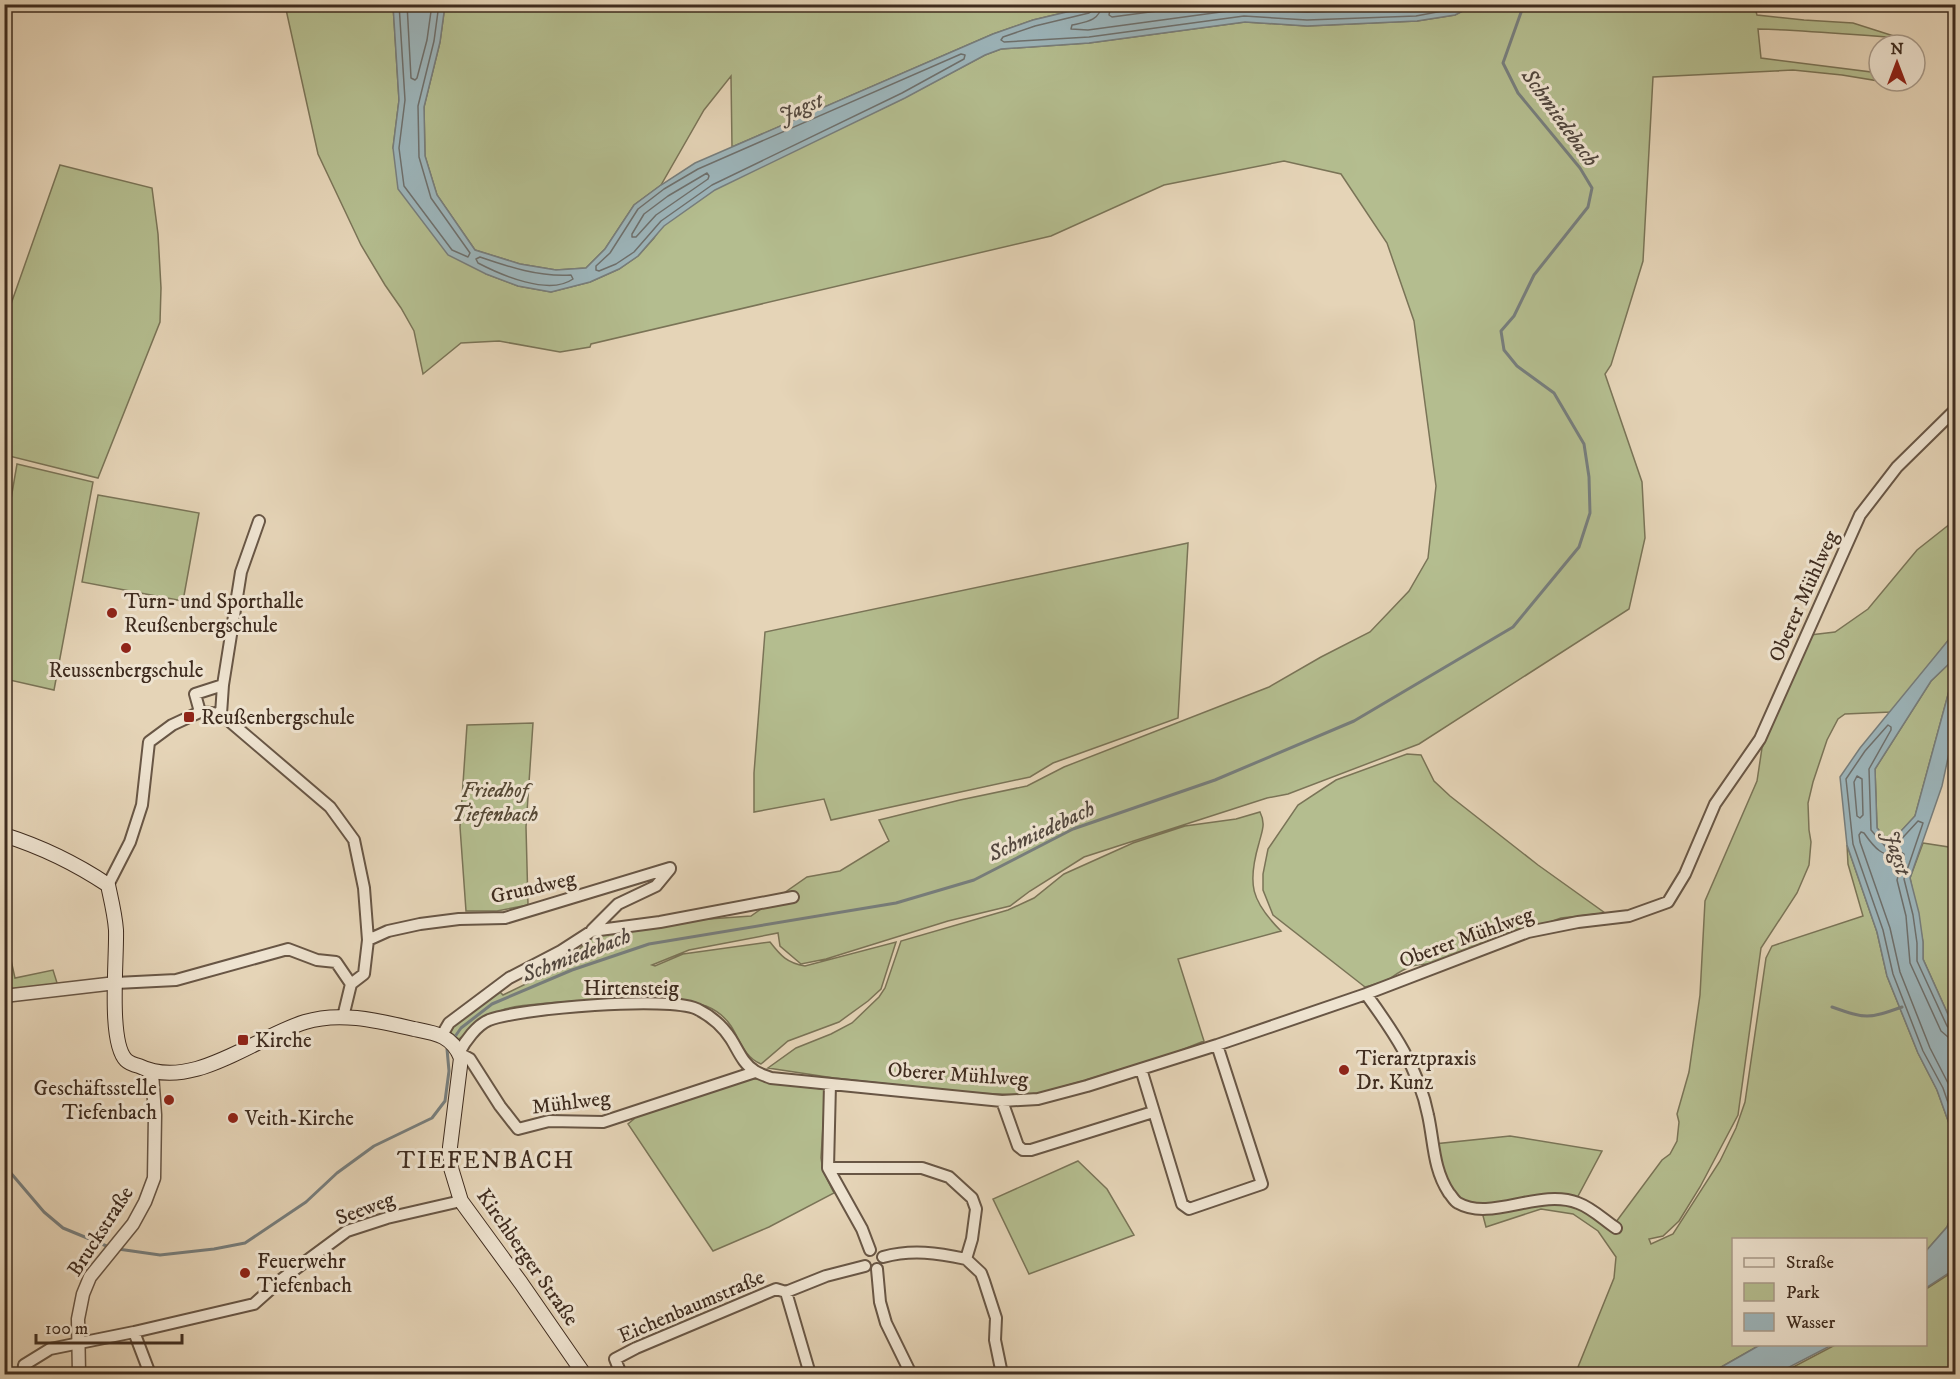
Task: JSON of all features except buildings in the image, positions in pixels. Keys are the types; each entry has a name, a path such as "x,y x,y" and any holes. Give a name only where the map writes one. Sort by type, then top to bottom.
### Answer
{"main road":[{"path":"4,835 32,844 79,866 108,885 116,927 115,1016 119,1044 127,1060 152,1073 178,1073 209,1064 307,1021 343,1017 388,1023 450,1043"},
{"name":"Kirchberger Straße","path":"450,1043 461,1058 450,1147 451,1168 461,1201 584,1374"}],"street":[{"name":"Oberer Mühlweg","path":"755,1072 771,1078 1002,1101 1038,1099 1217,1045 1366,994 1528,932 1578,922 1629,916 1668,902 1685,874 1715,804 1760,739 1860,515 1897,467 1956,409"},
{"path":"221,714 223,685 241,572 259,521"},
{"path":"200,712 195,694 223,685"},
{"path":"108,885 130,842 142,805 150,742 172,725 200,712 221,714 330,807 354,840 364,888 368,940 364,974 351,984 343,1017"},
{"name":"Grundweg","path":"368,940 388,931 420,924 459,919 505,918 670,868 656,886 618,904 592,931"},
{"path":"450,1043 449,1023 510,978 561,951 592,931 660,922 792,897"},
{"path":"4,996 116,983 176,980 288,949 317,960 336,962 351,984"},
{"path":"1366,994 1400,1041 1413,1069 1428,1114 1431,1145 1437,1165 1444,1185 1456,1203 1481,1210 1546,1198 1567,1201 1578,1203 1616,1228"},
{"name":"Hirtensteig","path":"450,1043 465,1041 487,1020 531,1010 658,1003 680,1004 694,1008 719,1024 746,1064 755,1072"},
{"name":"Mühlweg","path":"450,1043 470,1059 500,1106 518,1128 549,1121 603,1122 755,1072"},
{"path":"1141,1069 1182,1204 1189,1209 1262,1184 1217,1045"},
{"name":"Bruckstraße","path":"79,1374 78,1319 83,1294 90,1277 133,1224 154,1178 155,1113 152,1073"},
{"path":"830,1083 828,1168 862,1229 870,1250"},
{"path":"1002,1101 1018,1146 1023,1150 1031,1150 1153,1112"},
{"path":"828,1168 921,1168 949,1177 972,1198 976,1209 972,1239 966,1259"},
{"name":"Seeweg","path":"23,1370 50,1349 254,1304 282,1279 347,1231 387,1218 461,1201"},
{"path":"870,1250 878,1251 883,1257 882,1265 877,1269 880,1302 886,1323 911,1374"},
{"path":"866,1266 863,1258 870,1250"},
{"path":"883,1257 897,1253 936,1252 966,1259 981,1273 996,1318 995,1340 1002,1374"},
{"name":"Eichenbaumstraße","path":"621,1374 615,1359 776,1289 786,1292 826,1276 866,1266 870,1269 877,1269"},
{"path":"786,1292 810,1374"},
{"path":"134,1332 150,1374"}],"green space":[{"path":"1475,4 1754,5 1757,15 1853,23 1884,33 1867,33 1867,35 1758,29 1761,58 1867,71 1867,79 1793,70 1653,77 1643,261 1611,365 1605,374 1642,482 1645,538 1629,609 1419,744 1288,794 1267,798 1084,857 1010,906 948,921 826,959 801,964 780,946 778,933 689,950 652,965 655,966 683,954 770,942 785,958 805,966 896,942 881,989 868,1001 839,1022 788,1041 761,1064 746,1053 731,1026 723,1017 706,1006 691,1003 607,1000 545,1003 505,1009 475,1026 459,1039 449,1031 470,1009 499,991 503,995 567,964 591,936 667,922 751,916 807,877 840,871 889,841 879,820 1027,786 1064,767 1269,687 1370,632 1409,591 1428,558 1436,486 1414,321 1387,243 1341,174 1284,161 1164,185 1051,236 591,344 590,347 560,352 499,341 461,343 423,374 414,331 361,245 318,154 285,5 393,5 399,100 393,148 486,274 518,286 551,292 590,282 619,269 638,256 654,238 674,207 900,100 985,55 1001,49 1089,43 1245,22 1307,26 1417,21 1455,15"},
{"path":"445,5 1149,5 1092,6 1033,20 993,34 732,147 731,76 704,110 661,185 634,205 605,249 586,268 556,270 520,264 475,250 437,195 425,156 424,107 440,42"},
{"path":"60,165 152,188 158,234 160,322 98,478 5,455 5,321"},
{"path":"17,464 93,482 54,690 5,679 5,534"},
{"path":"98,495 199,513 183,601 82,582"},
{"path":"1955,520 1955,632 1891,712 1845,714 1838,719 1827,740 1808,803 1811,842 1809,865 1797,893 1761,948 1738,1115 1700,1187 1679,1221 1663,1236 1649,1239 1651,1244 1673,1234 1720,1161 1736,1128 1745,1102 1766,958 1772,946 1863,916 1848,864 1847,845 1877,932 1887,976 1918,1053 1937,1090 1955,1140 1955,1207 1947,1227 1927,1250 1927,1238 1732,1238 1732,1346 1758,1346 1709,1374 1577,1374 1614,1278 1616,1257 1598,1231 1573,1214 1541,1209 1486,1227 1482,1212 1450,1191 1434,1144 1510,1136 1602,1151 1576,1200 1616,1222 1662,1160 1670,1154 1677,1141 1679,1122 1677,1114 1689,1072 1700,995 1705,901 1757,781 1762,748 1810,635 1835,632 1868,609 1917,550"},
{"path":"1188,543 1178,718 1053,763 1030,777 831,820 824,799 754,812 754,773 765,632"},
{"path":"1955,658 1955,669 1915,816 1890,843 1877,828 1875,769 1931,681"},
{"name":"Friedhof Tiefenbach","path":"533,723 526,827 528,905 497,911 466,911 460,827 467,725"},
{"path":"1407,754 1421,755 1434,781 1450,796 1538,865 1605,913 1561,918 1430,964 1412,966 1386,980 1365,987 1273,915 1263,890 1263,874 1268,849 1298,805 1336,780"},
{"path":"1260,812 1263,828 1253,870 1254,891 1263,910 1281,931 1178,959 1204,1041 1174,1053 1086,1080 1040,1093 1021,1095 973,1093 834,1078 768,1068 796,1048 852,1023 879,997 885,988 901,941 1008,910 1034,898 1064,874 1133,843 1185,826 1236,819"},
{"path":"1923,843 1955,848 1955,1030 1923,959 1923,942 1910,878"},
{"path":"4,947 8,947 15,978 53,970 58,986 5,993"},
{"path":"743,1079 762,1079 780,1084 823,1089 825,1093 821,1158 823,1171 834,1193 769,1227 713,1251 628,1124 634,1119 634,1114"},
{"path":"1078,1161 1107,1189 1134,1235 1029,1274 993,1199"},
{"path":"1955,1267 1955,1374 1780,1374 1833,1346 1927,1346 1927,1288 1951,1273"}],"water":[{"path":"393,5 445,5 440,42 424,107 425,156 437,195 475,250 520,264 556,270 586,268 605,249 634,205 695,163 993,34 1033,20 1092,6 1475,5 1455,15 1417,21 1307,26 1245,22 1089,43 1001,49 715,190 664,226 638,256 619,269 590,282 551,292 518,286 486,274 448,255 398,189 393,148 399,100"},
{"name":"Jagst","path":"1955,632 1955,658 1931,681 1875,769 1877,828 1890,843 1915,816 1955,669 1955,725 1942,786 1910,878 1919,913 1923,959 1955,1030 1955,1140 1937,1090 1918,1053 1887,976 1877,932 1847,845 1840,777 1860,748"},
{"path":"1955,1207 1955,1265 1949,1273 1927,1287 1927,1250 1947,1227"},
{"path":"1758,1346 1830,1346 1776,1374 1709,1374"}],"waterway":[{"name":"Schmiedebach","path":"454,1038 461,1028 492,1004 572,970 649,944 896,903 974,880 1073,829 1215,780 1354,721 1513,627 1579,547 1590,513 1589,477 1584,444 1554,393 1517,366 1504,350 1501,331 1514,316 1534,275 1588,207 1592,188 1580,168 1518,93 1503,63 1524,4"},
{"path":"1832,1007 1867,1016 1902,1007"},
{"name":"Schmiedebach","path":"118,1249 160,1255 245,1243 306,1202 337,1173 374,1146 432,1118 445,1101 449,1071 447,1049 449,1046"},
{"name":"Schmiedebach","path":"4,1165 44,1212 63,1228 109,1247"}],"place":[{"name":"Turn- und Sporthalle Reußenbergschule","path":"112,613"},
{"name":"Reussenbergschule","path":"126,648"},
{"name":"Reußenbergschule","path":"189,717"},
{"name":"Kirche","path":"243,1040"},
{"name":"Tierarztpraxis Dr. Kunz","path":"1344,1070"},
{"name":"Geschäftsstelle Tiefenbach","path":"169,1100"},
{"name":"Veith-Kirche","path":"233,1118"},
{"name":"Feuerwehr Tiefenbach","path":"245,1273"}],"district":[{"name":"TIEFENBACH","path":"486,1160"}]}
